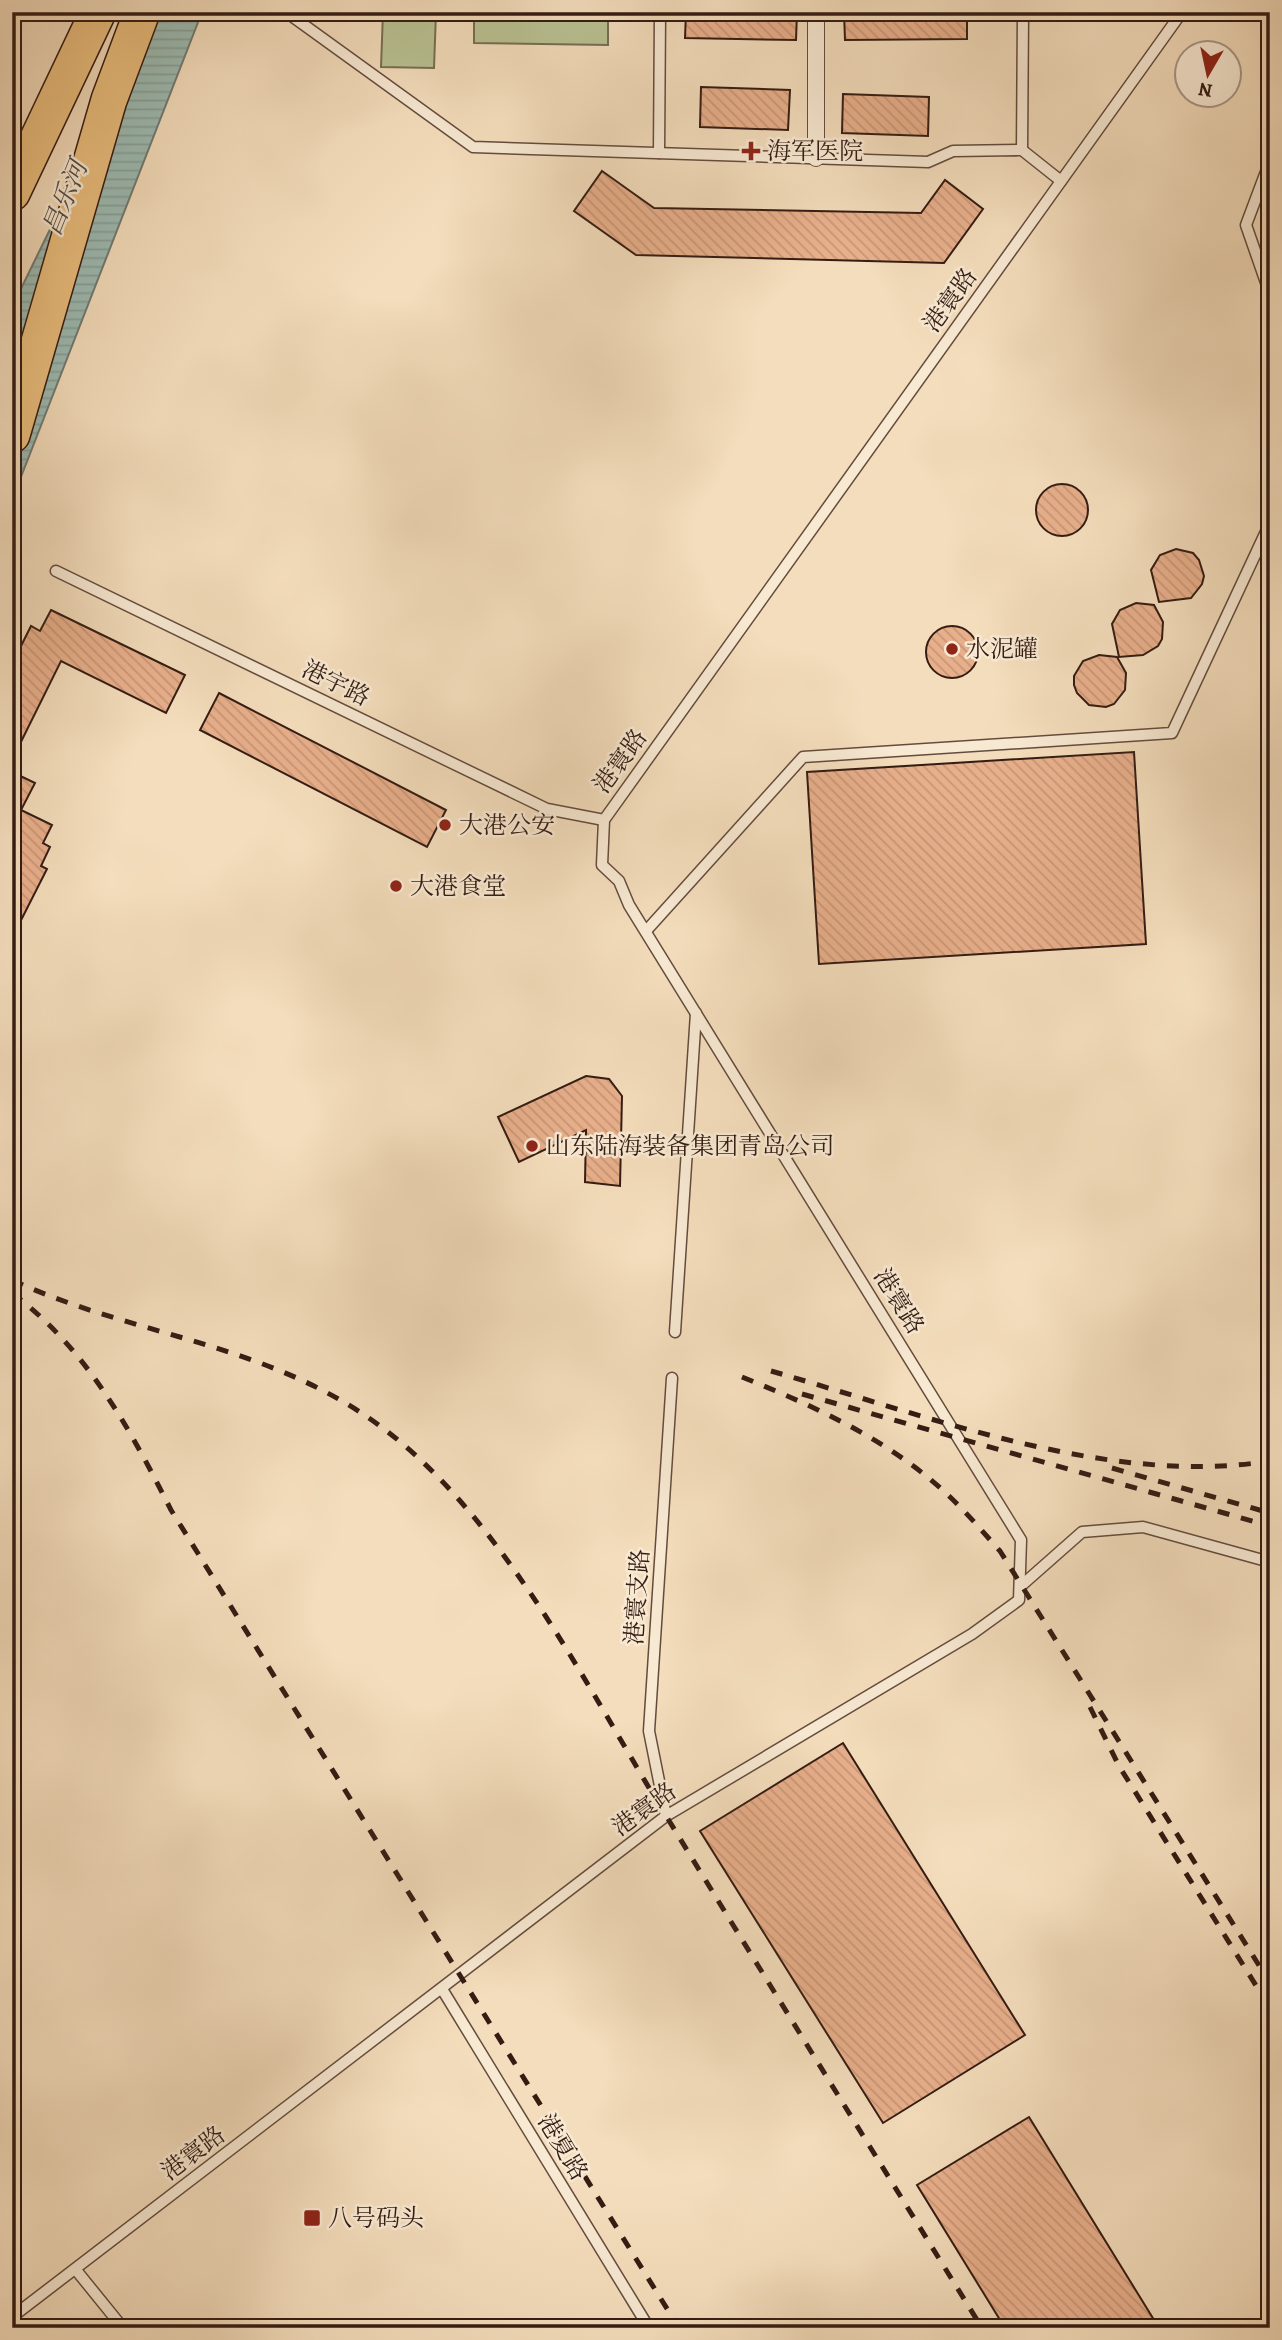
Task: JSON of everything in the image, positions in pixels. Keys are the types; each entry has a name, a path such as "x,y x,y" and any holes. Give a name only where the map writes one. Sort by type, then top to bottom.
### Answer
{"highway":[{"path":"12,193 99,12"},
{"path":"12,435 109,100 142,12"}],"street":[{"path":"816,12 816,158"}],"lane":[{"path":"296,12 293,17 473,147 928,162 953,151 1021,150 1061,181"},
{"path":"659,153 660,12"},
{"path":"1021,150 1023,12"},
{"name":"港寰路","path":"12,2317 666,1816 972,1634 1019,1600 1022,1585 1021,1540 696,1013 619,881 602,864 604,820 1182,12"},
{"path":"1270,161 1246,225 1270,294"},
{"path":"646,931 803,757 1172,733 1270,523"},
{"name":"港宇路","path":"56,571 547,809 604,820"},
{"path":"675,1332 696,1013"},
{"name":"港寰支路","path":"666,1816 649,1731 672,1378"},
{"path":"1022,1585 1082,1532 1143,1527 1270,1562"},
{"name":"港夏路","path":"442,1989 649,2328"},
{"path":"76,2270 123,2328"}],"green space":[{"path":"383,12 436,12 434,68 381,67"},
{"path":"474,12 608,12 608,45 474,43"}],"water":[{"name":"昌乐河","path":"137,12 202,12 12,500 12,307 60,209"}],"building":[{"path":"686,12 797,12 796,40 685,38"},
{"path":"844,12 967,12 967,39 845,40"},
{"path":"701,87 790,90 788,130 700,127"},
{"path":"843,94 929,97 928,136 842,133"},
{"path":"602,171 654,208 921,213 945,180 983,209 944,263 636,255 574,211"},
{"path":"1062,484 1072,486 1080,492 1086,500 1086,520 1080,528 1072,534 1062,536 1052,534 1044,528 1038,520 1036,510 1038,500 1044,492 1052,486"},
{"path":"1176,549 1193,553 1199,560 1204,576 1202,584 1191,598 1159,602 1151,570 1160,555"},
{"path":"1136,603 1154,605 1163,622 1162,639 1158,646 1143,655 1119,657 1112,624 1120,610"},
{"path":"51,610 185,675 166,713 61,661 12,760 12,664 31,626 40,631"},
{"name":"水泥罐","path":"952,626 962,628 970,634 976,642 976,662 970,670 962,676 952,678 942,676 934,670 928,662 926,652 928,642 934,634 942,628"},
{"path":"1099,655 1117,657 1126,673 1125,690 1114,704 1106,707 1089,705 1077,693 1074,685 1074,676 1083,661"},
{"path":"219,693 446,810 427,847 200,730"},
{"path":"1134,752 1146,944 819,964 807,772"},
{"path":"12,772 35,783 21,810 52,825 43,843 50,847 41,866 47,869 12,938"},
{"name":"山东陆海装备集团青岛公司","path":"586,1076 609,1079 622,1096 620,1186 585,1182 586,1130 519,1162 498,1117"},
{"path":"843,1743 1025,2035 883,2123 700,1831"},
{"path":"1029,2117 1159,2328 1005,2328 917,2185"}],"railway":[{"path":"12,1280 57,1299 236,1355 324,1391 366,1416 413,1453 457,1498 498,1547 571,1656 668,1819 982,2328"},
{"path":"12,1293 63,1339 104,1392 171,1510 679,2328"},
{"path":"771,1371 954,1426 1082,1456 1145,1464 1208,1466 1270,1461"},
{"path":"742,1377 824,1413 902,1458 949,1496 1000,1551 1270,1983"},
{"path":"802,1394 1270,1526"},
{"path":"1112,1468 1270,1513"},
{"path":"1090,1707 1119,1766 1270,2008"}],"place":[{"name":"海军医院","path":"751,151"},
{"name":"水泥罐","path":"952,649"},
{"name":"大港公安","path":"445,825"},
{"name":"大港食堂","path":"396,886"},
{"name":"山东陆海装备集团青岛公司","path":"532,1146"},
{"name":"八号码头","path":"312,2218"}]}
